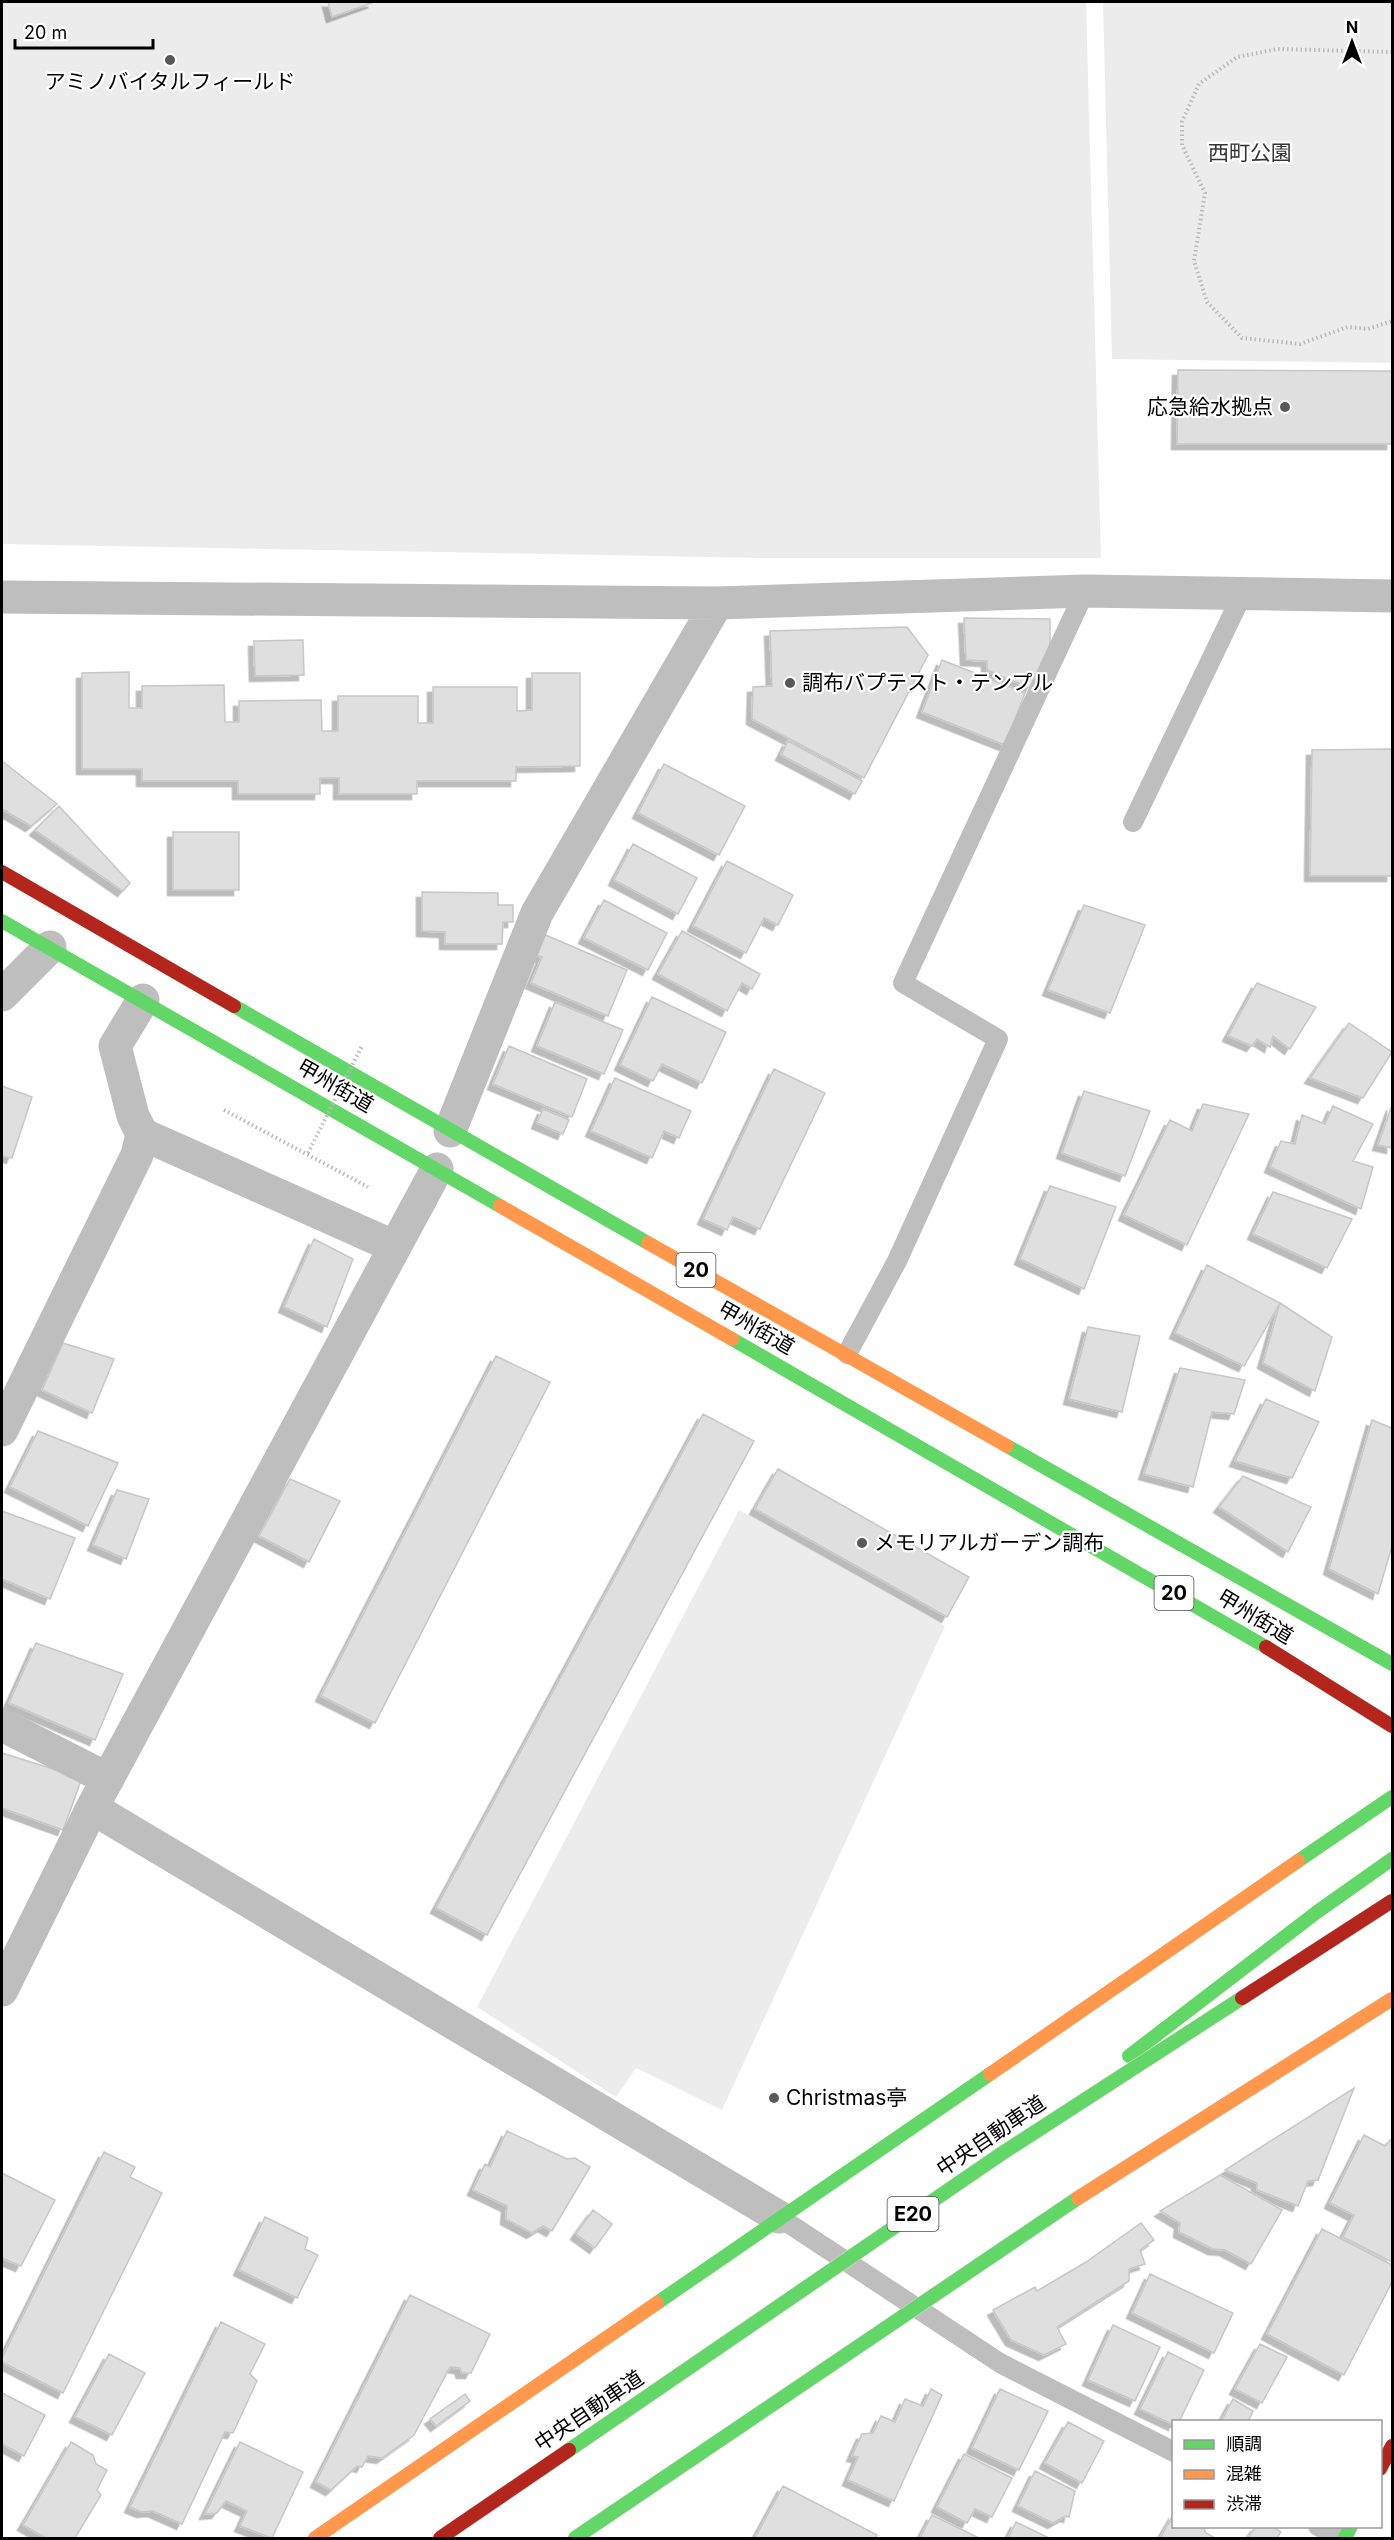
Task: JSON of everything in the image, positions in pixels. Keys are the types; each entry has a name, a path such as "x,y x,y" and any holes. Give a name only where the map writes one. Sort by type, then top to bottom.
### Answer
{"main road":[{"name":"甲州街道","path":"2,872 450,1131 1392,1664"},
{"name":"甲州街道","path":"2,921 144,1000 1225,1622 1392,1726"},
{"path":"315,2538 1392,1797"},
{"path":"1001,2154 1317,1912 1392,1859"},
{"name":"中央自動車道","path":"440,2538 1001,2154 1392,1900"},
{"path":"575,2538 1042,2221 1392,1999"},
{"path":"1382,2465 1392,2446"}],"street":[{"path":"2,597 717,603 1085,591 1392,596"},
{"path":"450,1131 537,913 717,603"},
{"path":"2,995 50,948"},
{"path":"2,1430 137,1155 142,1134 134,1116 115,1046 144,1000"},
{"path":"142,1134 393,1246"},
{"path":"2,1990 92,1808 393,1246 437,1169"},
{"path":"2,1725 108,1779"},
{"path":"92,1808 779,2217"}],"lane":[{"path":"847,1354 897,1261 998,1039 903,984 1085,591"},
{"path":"1133,822 1244,593"},
{"path":"779,2217 1000,2363 1172,2451"},
{"path":"1322,2528 1343,2538"}],"path":[{"path":"1392,52 1278,49 1237,57 1199,84 1182,122 1182,145 1205,193 1194,261 1207,302 1242,338 1300,344 1348,327 1368,329 1392,321"},
{"path":"308,1153 362,1046"},
{"path":"224,1110 308,1153 375,1191"}],"green space":[{"path":"2,2 1086,2 1101,558 762,558 2,544"},
{"name":"西町公園","path":"1103,2 1392,2 1392,363 1112,359"},
{"path":"739,1510 945,1626 722,2110 636,2068 616,2097 477,2007"}],"building":[{"path":"328,2 374,2 332,17"},
{"name":"応急給水拠点","path":"1178,370 1392,371 1392,444 1177,444"},
{"path":"964,618 1050,619 1050,648 1030,688 987,670 987,661 966,660"},
{"path":"907,627 928,655 864,778 752,719 753,687 772,686 770,631"},
{"path":"303,640 304,675 255,676 254,641"},
{"path":"942,660 1025,693 1005,745 922,712"},
{"path":"129,672 129,708 142,708 142,686 224,685 225,722 239,722 239,701 321,700 322,731 338,731 338,696 418,696 418,723 433,723 433,687 517,687 517,711 532,710 532,673 580,673 580,766 516,767 516,781 417,781 417,794 339,794 339,778 320,778 320,794 238,794 238,781 142,781 142,769 82,769 82,673"},
{"path":"788,741 862,781 855,794 781,755"},
{"path":"1392,749 1392,876 1310,876 1312,750"},
{"path":"2,761 57,804 31,826 2,809"},
{"path":"664,764 745,806 719,855 638,813"},
{"path":"59,806 130,883 123,891 35,830"},
{"path":"173,832 239,832 239,890 173,890"},
{"path":"633,844 697,878 678,914 614,880"},
{"path":"727,861 793,895 778,925 764,918 746,953 693,926"},
{"path":"422,892 498,893 498,905 513,905 513,922 503,922 502,944 445,944 445,932 422,931"},
{"path":"604,900 667,933 648,970 584,938"},
{"path":"1084,905 1145,925 1110,1013 1048,990"},
{"path":"682,931 760,974 752,989 742,983 727,1011 658,974"},
{"path":"541,933 627,970 608,1016 531,983 542,957 532,954"},
{"path":"1257,983 1316,1007 1290,1049 1273,1036 1270,1047 1257,1039 1252,1046 1228,1036"},
{"path":"652,997 726,1032 702,1083 662,1064 653,1081 620,1065"},
{"path":"555,1002 623,1030 604,1074 537,1046"},
{"path":"1349,1023 1392,1052 1363,1098 1310,1078"},
{"path":"509,1046 587,1079 572,1117 493,1084"},
{"path":"774,1069 825,1093 760,1229 733,1217 727,1230 703,1219"},
{"path":"615,1078 691,1111 679,1138 664,1131 652,1158 591,1131"},
{"path":"2,1086 32,1097 12,1158 2,1156"},
{"path":"1084,1091 1150,1111 1125,1176 1062,1153"},
{"path":"1203,1104 1249,1114 1187,1245 1124,1215 1170,1120 1192,1131"},
{"path":"1392,1105 1392,1148 1378,1145"},
{"path":"1333,1106 1373,1124 1353,1161 1373,1167 1361,1209 1270,1167 1281,1141 1295,1144 1302,1115 1325,1124"},
{"path":"543,1109 569,1120 563,1134 537,1123"},
{"path":"1050,1186 1116,1207 1084,1289 1020,1259"},
{"path":"1273,1192 1352,1219 1327,1268 1253,1234"},
{"path":"314,1239 353,1259 327,1327 284,1307"},
{"path":"1207,1265 1280,1303 1244,1366 1175,1333"},
{"path":"1280,1303 1332,1337 1315,1391 1263,1363"},
{"path":"1088,1327 1140,1336 1122,1412 1069,1399"},
{"path":"63,1343 114,1359 92,1413 42,1390"},
{"path":"496,1356 550,1382 375,1723 321,1696"},
{"path":"1180,1368 1245,1380 1234,1414 1212,1412 1193,1487 1144,1474"},
{"path":"1266,1399 1319,1422 1292,1478 1235,1461"},
{"path":"703,1414 754,1441 487,1935 436,1908"},
{"path":"1372,1420 1392,1428 1392,1546 1378,1594 1329,1569"},
{"path":"38,1431 118,1463 88,1526 10,1487"},
{"name":"メモリアルガーデン調布","path":"778,1469 969,1577 947,1617 755,1509"},
{"path":"1243,1476 1311,1507 1288,1552 1219,1507"},
{"path":"290,1479 340,1501 309,1562 259,1536"},
{"path":"117,1490 149,1499 126,1559 93,1545"},
{"path":"2,1511 75,1538 50,1599 2,1579"},
{"path":"36,1643 123,1674 95,1740 9,1703"},
{"path":"2,1753 82,1778 63,1830 2,1808"},
{"path":"1354,2088 1318,2180 1308,2181 1298,2206 1257,2190 1257,2183 1225,2170"},
{"path":"507,2131 567,2159 575,2158 590,2167 552,2231 543,2226 532,2233 506,2219 507,2206 473,2190 485,2164 490,2167"},
{"path":"1364,2135 1385,2146 1392,2138 1392,2262 1343,2237 1354,2215 1330,2203"},
{"path":"104,2152 135,2167 130,2177 162,2193 63,2393 2,2362 2,2358"},
{"path":"2,2173 55,2200 21,2266 2,2258"},
{"path":"1220,2175 1282,2210 1251,2264 1225,2250 1213,2249 1179,2232 1180,2223 1160,2211"},
{"path":"593,2210 612,2224 595,2248 576,2234"},
{"path":"265,2217 308,2238 305,2249 318,2255 297,2298 239,2270"},
{"path":"1141,2223 1154,2240 1140,2250 1145,2264 1129,2269 1129,2281 1057,2327 1066,2344 1044,2355 1011,2340 993,2310 1035,2287 1037,2291 1086,2262"},
{"path":"1322,2229 1392,2265 1392,2282 1344,2375 1267,2334"},
{"path":"1150,2274 1233,2313 1214,2353 1132,2313"},
{"path":"410,2295 490,2334 471,2373 462,2373 460,2368 450,2367 414,2435 382,2458 368,2456 362,2467 357,2466 331,2490 316,2482"},
{"path":"221,2322 265,2344 250,2374 257,2381 233,2433 225,2432 182,2524 153,2511 142,2512 130,2507"},
{"path":"1113,2325 1160,2347 1135,2401 1088,2380"},
{"path":"1260,2344 1287,2357 1262,2403 1235,2389"},
{"path":"1168,2352 1204,2370 1180,2420 1172,2420 1172,2424 1140,2409"},
{"path":"109,2354 145,2373 112,2435 75,2417"},
{"path":"931,2389 942,2395 894,2501 848,2480 858,2457 852,2456 862,2434 873,2433 881,2416 895,2422 905,2399 923,2406"},
{"path":"1000,2389 1048,2411 1019,2470 972,2448"},
{"path":"2,2393 45,2415 24,2456 2,2444"},
{"path":"465,2394 470,2401 436,2426 430,2419"},
{"path":"1233,2399 1253,2411 1249,2420 1222,2420"},
{"path":"1068,2422 1104,2441 1082,2483 1045,2463"},
{"path":"71,2442 93,2455 96,2464 107,2470 97,2490 101,2495 75,2538 46,2538 23,2525"},
{"path":"240,2442 303,2472 272,2538 240,2526 247,2511 226,2501 217,2513 205,2514"},
{"path":"964,2454 1012,2478 992,2517 975,2509 967,2523 937,2507"},
{"path":"1035,2471 1075,2491 1069,2517 1065,2516 1053,2523 1018,2506"},
{"path":"783,2486 877,2535 875,2538 755,2538"},
{"path":"932,2515 979,2538 920,2538"},
{"path":"1172,2517 1172,2528 1204,2528 1206,2533 1215,2538 1160,2538"},
{"path":"1016,2522 1049,2538 1008,2538"},
{"path":"1255,2528 1275,2528 1281,2532 1277,2538 1248,2538"}],"traffic: fast":[{"path":"2,921 500,1206"},
{"path":"234,1006 648,1243"},
{"path":"732,1339 1266,1647"},
{"path":"1007,1446 1392,1664"},
{"path":"1298,1861 1392,1797"},
{"path":"1129,2056 1317,1912 1392,1859"},
{"path":"569,2450 1001,2154 1242,1998"},
{"path":"657,2303 990,2074"},
{"path":"575,2538 1078,2198"},
{"path":"1345,2538 1350,2528"}],"traffic: slow":[{"path":"500,1206 732,1339"},
{"path":"648,1243 1007,1446"},
{"path":"990,2074 1298,1861"},
{"path":"1078,2198 1392,1999"},
{"path":"315,2538 657,2303"}],"traffic: jam":[{"path":"2,872 234,1006"},
{"path":"1266,1647 1392,1726"},
{"path":"1242,1998 1392,1901"},
{"path":"1382,2465 1392,2446"},
{"path":"440,2538 569,2450"}],"place":[{"name":"アミノバイタルフィールド","path":"170,60"},
{"name":"応急給水拠点","path":"1285,407"},
{"name":"調布バプテスト・テンプル","path":"790,683"},
{"name":"メモリアルガーデン調布","path":"862,1543"},
{"name":"Christmas亭","path":"774,2098"}]}
